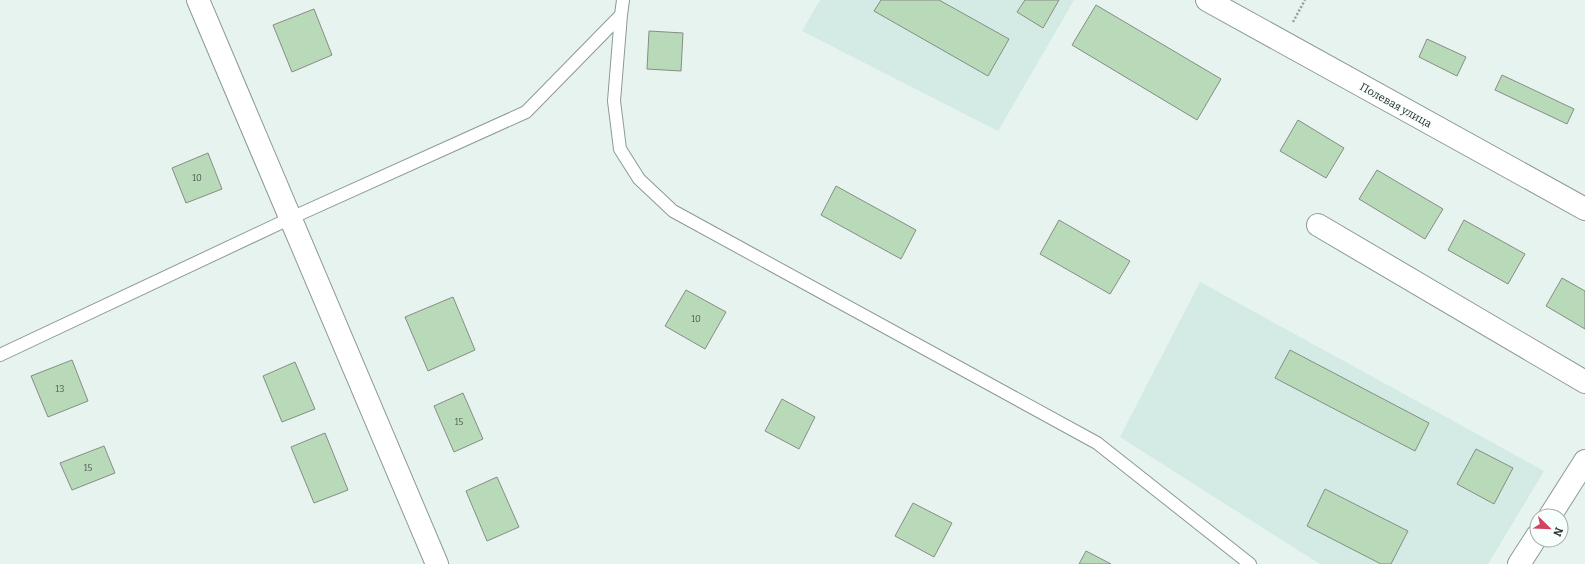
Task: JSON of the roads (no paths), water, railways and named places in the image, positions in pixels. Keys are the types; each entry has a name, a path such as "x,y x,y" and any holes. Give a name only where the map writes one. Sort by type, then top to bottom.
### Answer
{"street":[{"path":"198,0 437,564"},
{"name":"Полевая улица","path":"1207,0 1585,209"},
{"path":"1318,225 1585,382"},
{"path":"1555,508 1585,461"},
{"path":"1519,564 1529,548"}],"lane":[{"path":"623,0 614,101 620,150 639,180 673,211 1097,443 1250,564"},
{"path":"0,355 291,218 526,112 621,15"}]}
